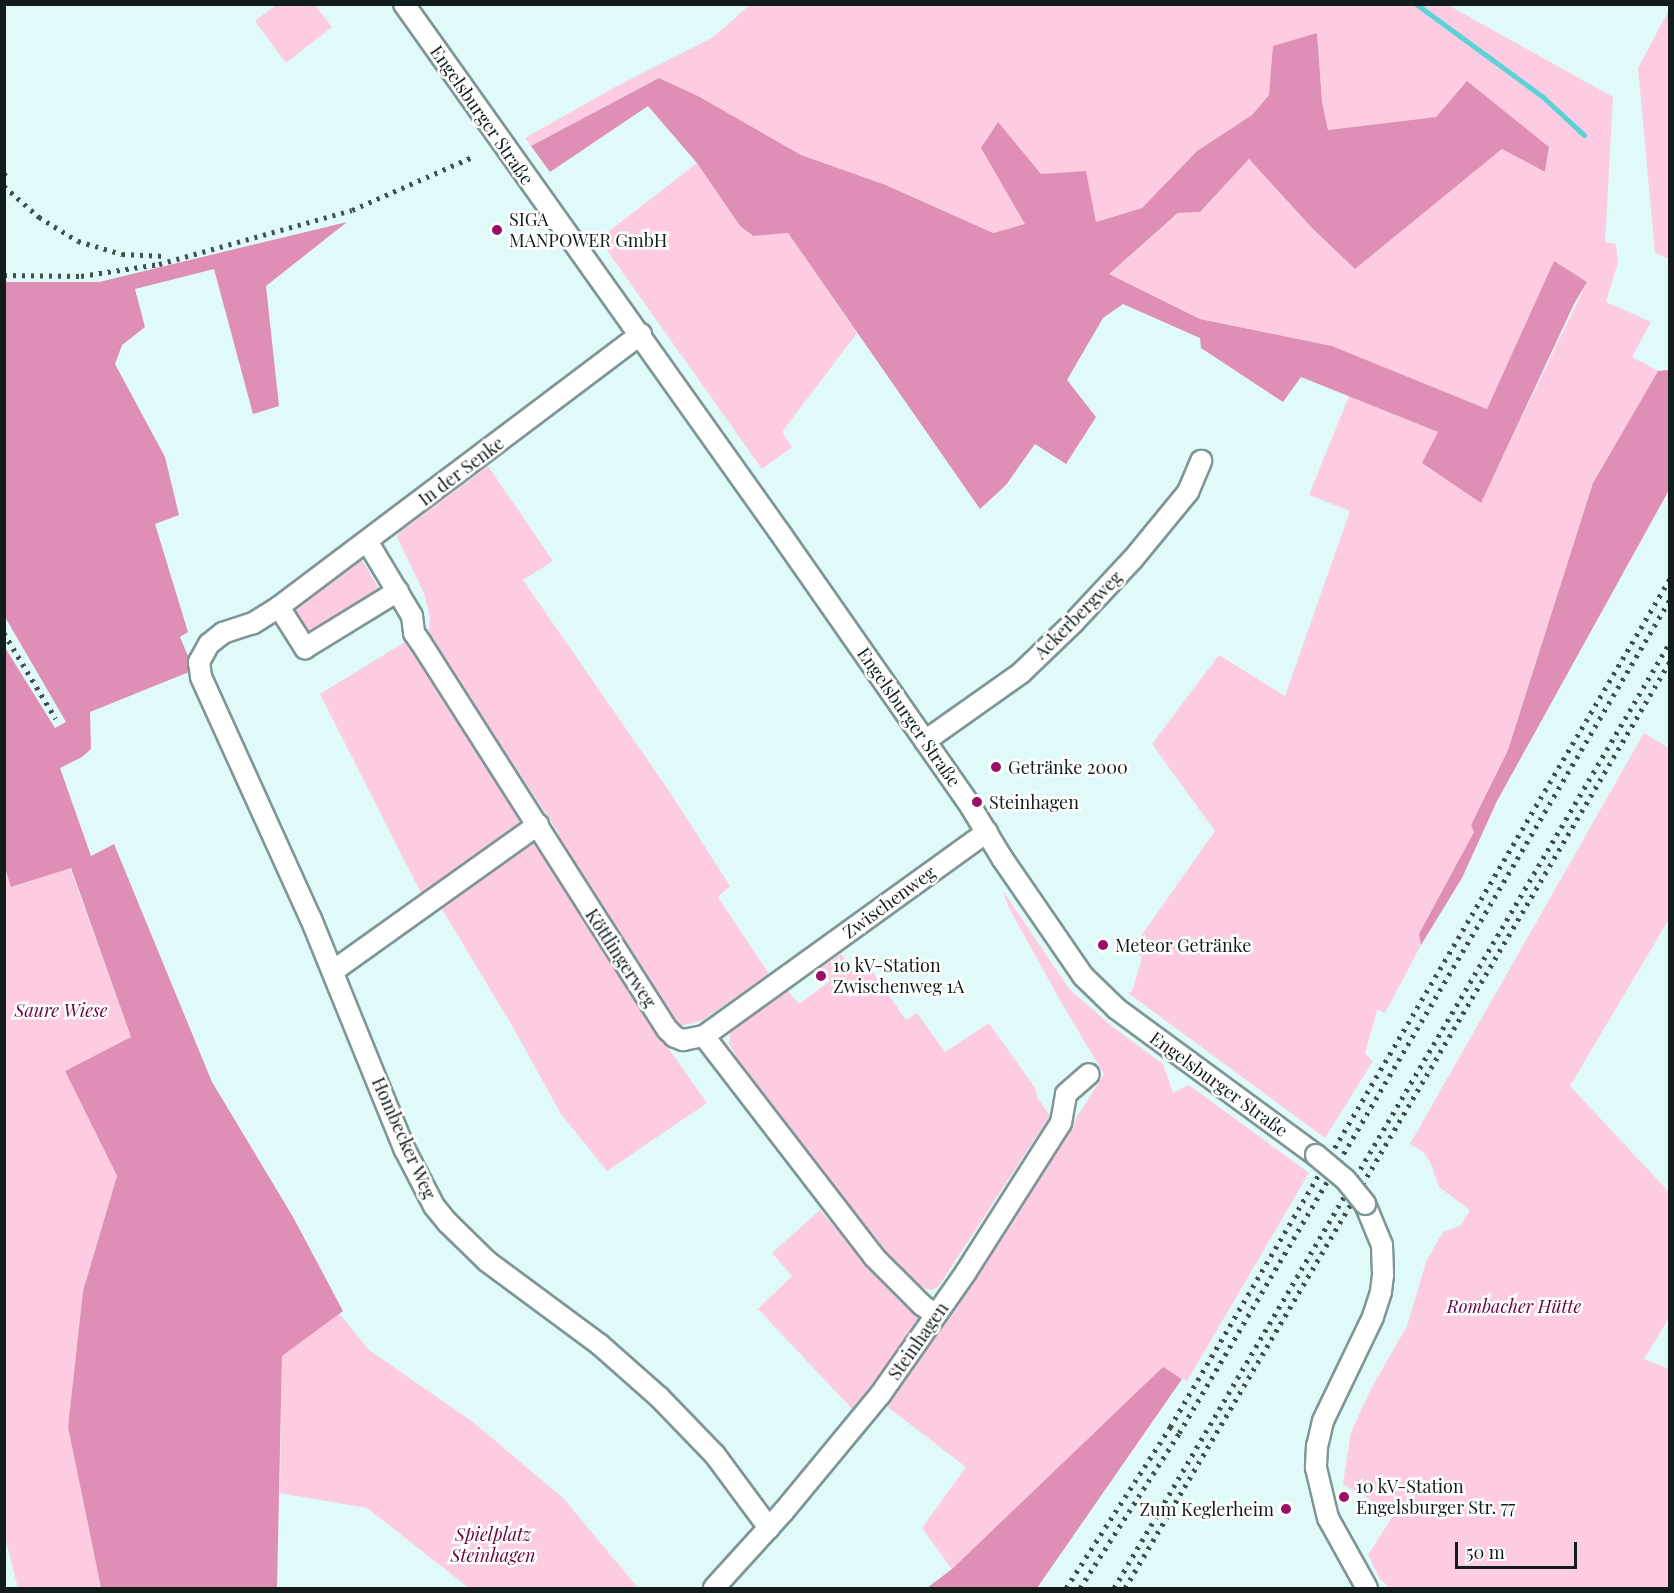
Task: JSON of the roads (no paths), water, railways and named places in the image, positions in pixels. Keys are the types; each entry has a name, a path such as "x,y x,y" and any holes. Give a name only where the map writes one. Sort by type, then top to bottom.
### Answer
{"street":[{"name":"Engelsburger Straße","path":"404,4 509,156 641,334 925,741 1083,976 1101,995 1316,1155 1345,1179 1365,1204 1382,1245 1381,1292 1373,1317 1323,1421 1317,1446 1316,1468 1328,1518 1367,1588"},
{"name":"In der Senke","path":"333,971 272,830 201,677 200,662 208,644 223,633 253,623 279,607 641,334"},
{"name":"Ackerbergweg","path":"925,741 1021,673 1074,622 1133,559 1188,492 1201,461"},
{"name":"Köttlingerweg","path":"367,541 412,616 414,633 668,1030 675,1037 683,1040 704,1036"},
{"path":"279,607 305,648 398,591"},
{"path":"333,971 538,825"},
{"name":"Zwischenweg","path":"704,1036 987,832"},
{"name":"Hombecker Weg","path":"333,971 405,1150 423,1188 447,1222 488,1262 599,1344 659,1397 715,1455 769,1528"},
{"path":"704,1036 874,1257 922,1305 936,1315"},
{"name":"Steinhagen","path":"714,1588 769,1528 880,1395 936,1315 1061,1123 1066,1094 1089,1074"}],"waterway":[{"path":"1416,4 1543,97 1584,135"}],"railway":[{"path":"4,275 81,276 159,264 352,210 472,157"},
{"path":"4,174 10,168"},
{"path":"4,186 39,217 78,241 122,254 166,256"},
{"path":"1066,1588 1170,1427 1670,578"},
{"path":"1080,1588 1179,1433 1670,599"},
{"path":"4,633 56,719"},
{"path":"1114,1588 1670,642"},
{"path":"1125,1588 1670,661"}],"place":[{"name":"SIGA MANPOWER GmbH","path":"497,230"},
{"name":"Getränke 2000","path":"996,767"},
{"name":"Steinhagen","path":"977,802"},
{"name":"Meteor Getränke","path":"1103,945"},
{"name":"10 kV-Station Zwischenweg 1A","path":"821,976"},
{"name":"10 kV-Station Engelsburger Str. 77","path":"1344,1497"},
{"name":"Zum Keglerheim","path":"1286,1509"}],"park label":[{"name":"Saure Wiese","path":"61,1010"},
{"name":"Rombacher Hütte","path":"1514,1306"},
{"name":"Spielplatz Steinhagen","path":"493,1546"}]}
